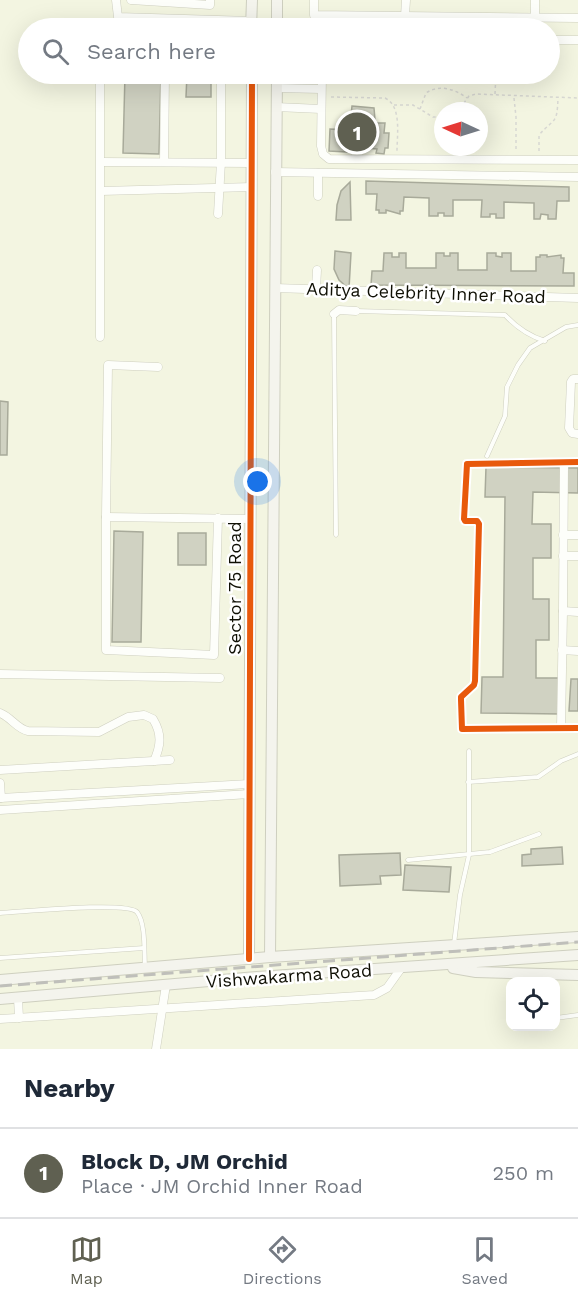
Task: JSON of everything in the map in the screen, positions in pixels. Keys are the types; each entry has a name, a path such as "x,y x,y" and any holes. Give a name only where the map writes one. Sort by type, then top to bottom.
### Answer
{"street":[{"path":"116,0 118,17 135,18"},
{"path":"131,0 210,5 210,0"},
{"path":"251,18 252,0"},
{"path":"277,0 277,18"},
{"path":"314,0 314,15 578,18"},
{"path":"405,16 406,0"},
{"path":"535,0 535,18"},
{"path":"560,40 578,40"},
{"path":"100,84 100,337"},
{"path":"164,162 165,84"},
{"path":"218,214 221,84"},
{"name":"Sector 75 Road","path":"249,959 252,84"},
{"name":"Sector 75 Road","path":"270,957 277,84"},
{"path":"321,84 321,146 325,157 329,159 578,160"},
{"path":"277,88 321,93"},
{"path":"276,107 321,109"},
{"path":"101,162 252,163"},
{"path":"275,172 578,177"},
{"path":"318,173 318,196"},
{"path":"101,191 252,187"},
{"path":"316,290 317,270"},
{"name":"Aditya Celebrity Inner Road","path":"274,288 578,298"},
{"path":"334,314 339,310 356,311"},
{"path":"158,367 108,365 106,650 214,655 218,518"},
{"path":"578,379 573,379 571,382 569,428 572,433 578,434"},
{"path":"578,462 467,464 464,519 465,521 477,521 479,524 477,636 474,685 461,697 462,729 578,728"},
{"path":"561,728 564,463"},
{"path":"106,517 251,519"},
{"path":"563,535 578,535"},
{"path":"563,556 578,556"},
{"path":"562,611 578,612"},
{"path":"562,650 578,651"},
{"path":"0,674 220,678"},
{"path":"0,713 12,719 22,730 28,731 99,732 128,717 144,716 153,719 159,729 161,745 154,761"},
{"path":"0,770 170,760"},
{"path":"0,783 1,798 249,789"},
{"path":"0,810 249,789"},
{"path":"249,919 271,919"},
{"name":"Vishwakarma Road","path":"0,980 270,957 578,937"},
{"name":"Vishwakarma Road","path":"0,999 578,955"},
{"path":"432,965 476,972 578,975"},
{"path":"0,1019 375,995 387,988 402,967"},
{"path":"156,1049 166,985"},
{"path":"18,998 19,1018"}],"lane":[{"path":"356,311 505,315 524,332 545,341"},
{"path":"334,314 336,535"},
{"path":"487,456 505,416 507,387 518,365 530,348 566,327 578,325"},
{"path":"454,945 460,895 469,855 469,751"},
{"path":"468,782 538,777 578,754"},
{"path":"408,860 490,852 539,834"},
{"path":"0,913 121,906 137,911 141,921 146,968"},
{"path":"0,958 144,948"},
{"path":"518,972 524,977"},
{"path":"560,1018 578,1016"}],"path":[{"path":"495,95 496,84"},
{"path":"420,109 426,93 435,88 452,89 467,98"},
{"path":"321,93 390,100 396,110 397,159"},
{"path":"464,102 476,94 578,98"},
{"path":"514,97 515,161"},
{"path":"539,161 539,135 558,117 558,97"},
{"path":"393,105 413,105 434,117"}],"building":[{"path":"125,84 161,84 159,154 123,153"},
{"path":"187,84 211,84 211,97 186,97"},
{"path":"352,106 374,108 375,120 372,128 376,129 377,123 385,123 384,133 389,133 388,148 385,148 384,154 376,153 377,149 366,148 367,135 358,134 357,147 347,152 329,151 330,129 353,130 354,125 350,124"},
{"path":"366,181 569,187 569,201 557,201 556,219 548,219 548,215 541,214 540,219 534,219 534,203 504,202 504,218 496,218 496,214 481,217 482,200 453,200 453,216 438,213 438,216 429,216 429,198 404,197 403,211 400,211 400,214 386,210 386,213 379,213 379,210 376,210 377,194 366,194"},
{"path":"350,182 351,220 336,220 341,191"},
{"path":"335,251 351,253 349,289 339,280 334,269"},
{"path":"384,253 392,253 392,257 399,257 399,253 406,253 406,268 436,268 436,253 450,256 450,253 458,253 458,270 487,270 487,253 496,253 496,256 502,257 502,253 511,253 511,271 536,271 536,257 561,255 561,258 564,258 563,273 574,273 574,286 371,285 372,271 383,271"},
{"path":"0,401 8,402 7,455 0,455"},
{"path":"486,467 578,468 578,493 533,492 532,524 551,524 551,558 533,558 533,599 549,599 549,640 536,640 536,678 560,678 560,714 481,713 482,677 503,677 505,497 485,497"},
{"path":"114,531 143,532 141,642 112,642"},
{"path":"178,533 206,533 206,565 178,565"},
{"path":"571,679 578,679 578,711 569,711"},
{"path":"562,847 563,864 522,866 522,855 531,854 531,849"},
{"path":"400,853 401,875 380,876 381,884 340,886 339,855"},
{"path":"405,865 451,867 449,892 403,890"}],"railway":[{"path":"0,986 578,942"}],"cycle path":[{"path":"249,959 252,84"},
{"path":"578,462 467,464 464,519 465,521 477,521 479,524 475,681 474,685 461,697 462,729 578,728"}],"place":[{"name":"Block D, JM Orchid","path":"357,132"}]}
